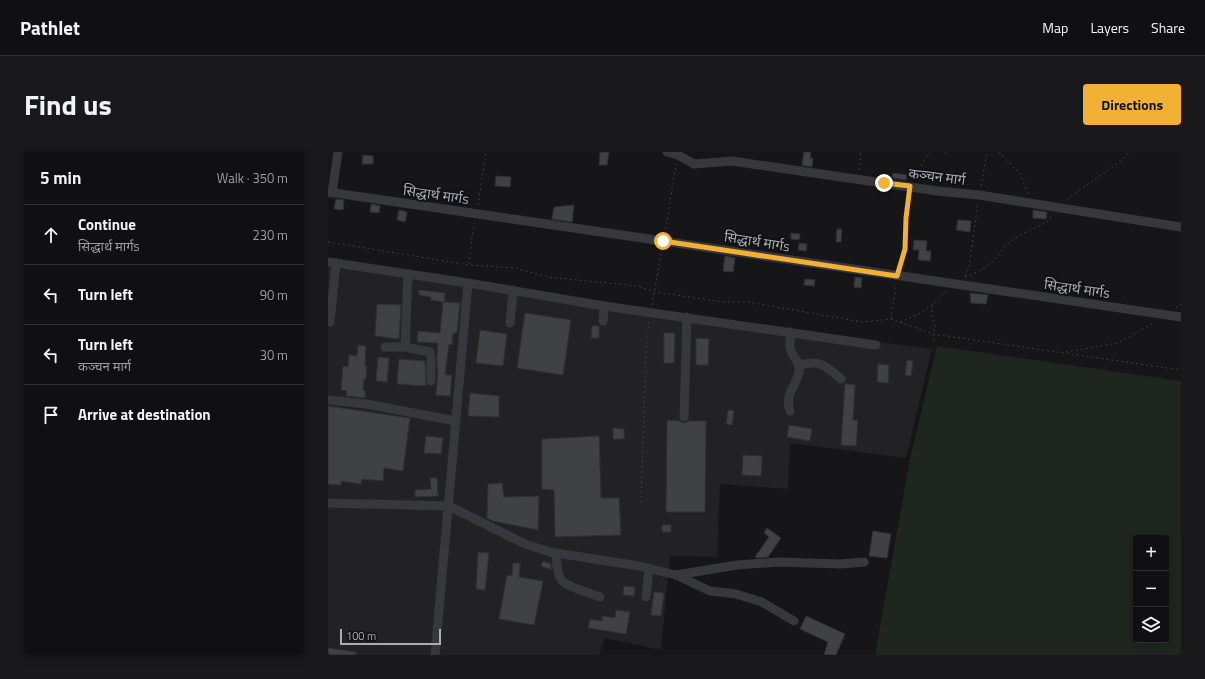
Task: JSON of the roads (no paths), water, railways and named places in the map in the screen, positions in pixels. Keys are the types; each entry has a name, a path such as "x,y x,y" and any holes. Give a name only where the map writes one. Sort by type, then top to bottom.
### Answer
{"street":[{"path":"330,193 338,152"},
{"name":"कञ्चन मार्ग","path":"667,152 678,155 694,164 732,157 858,179 937,191 980,195 1181,227"},
{"name":"सिद्धार्थ मार्गs","path":"330,193 1181,317"},
{"path":"330,322 332,263 514,290 604,306 876,345"},
{"path":"405,347 408,274"},
{"path":"435,655 468,283"},
{"path":"510,323 514,290"},
{"path":"603,321 604,306"},
{"path":"684,417 687,318"},
{"path":"790,332 790,350 799,366 799,372 787,404 790,411"},
{"path":"385,347 405,347 430,352 431,381"},
{"path":"799,366 807,363 821,364 841,379"},
{"path":"328,400 366,404 456,421"},
{"path":"328,504 448,506 525,544 556,553 649,568 676,575 710,591 736,594 762,602 794,621"},
{"path":"556,553 559,574 563,582 600,597"},
{"path":"676,575 737,565 779,562 840,564 864,562"},
{"path":"646,597 649,568"}]}
